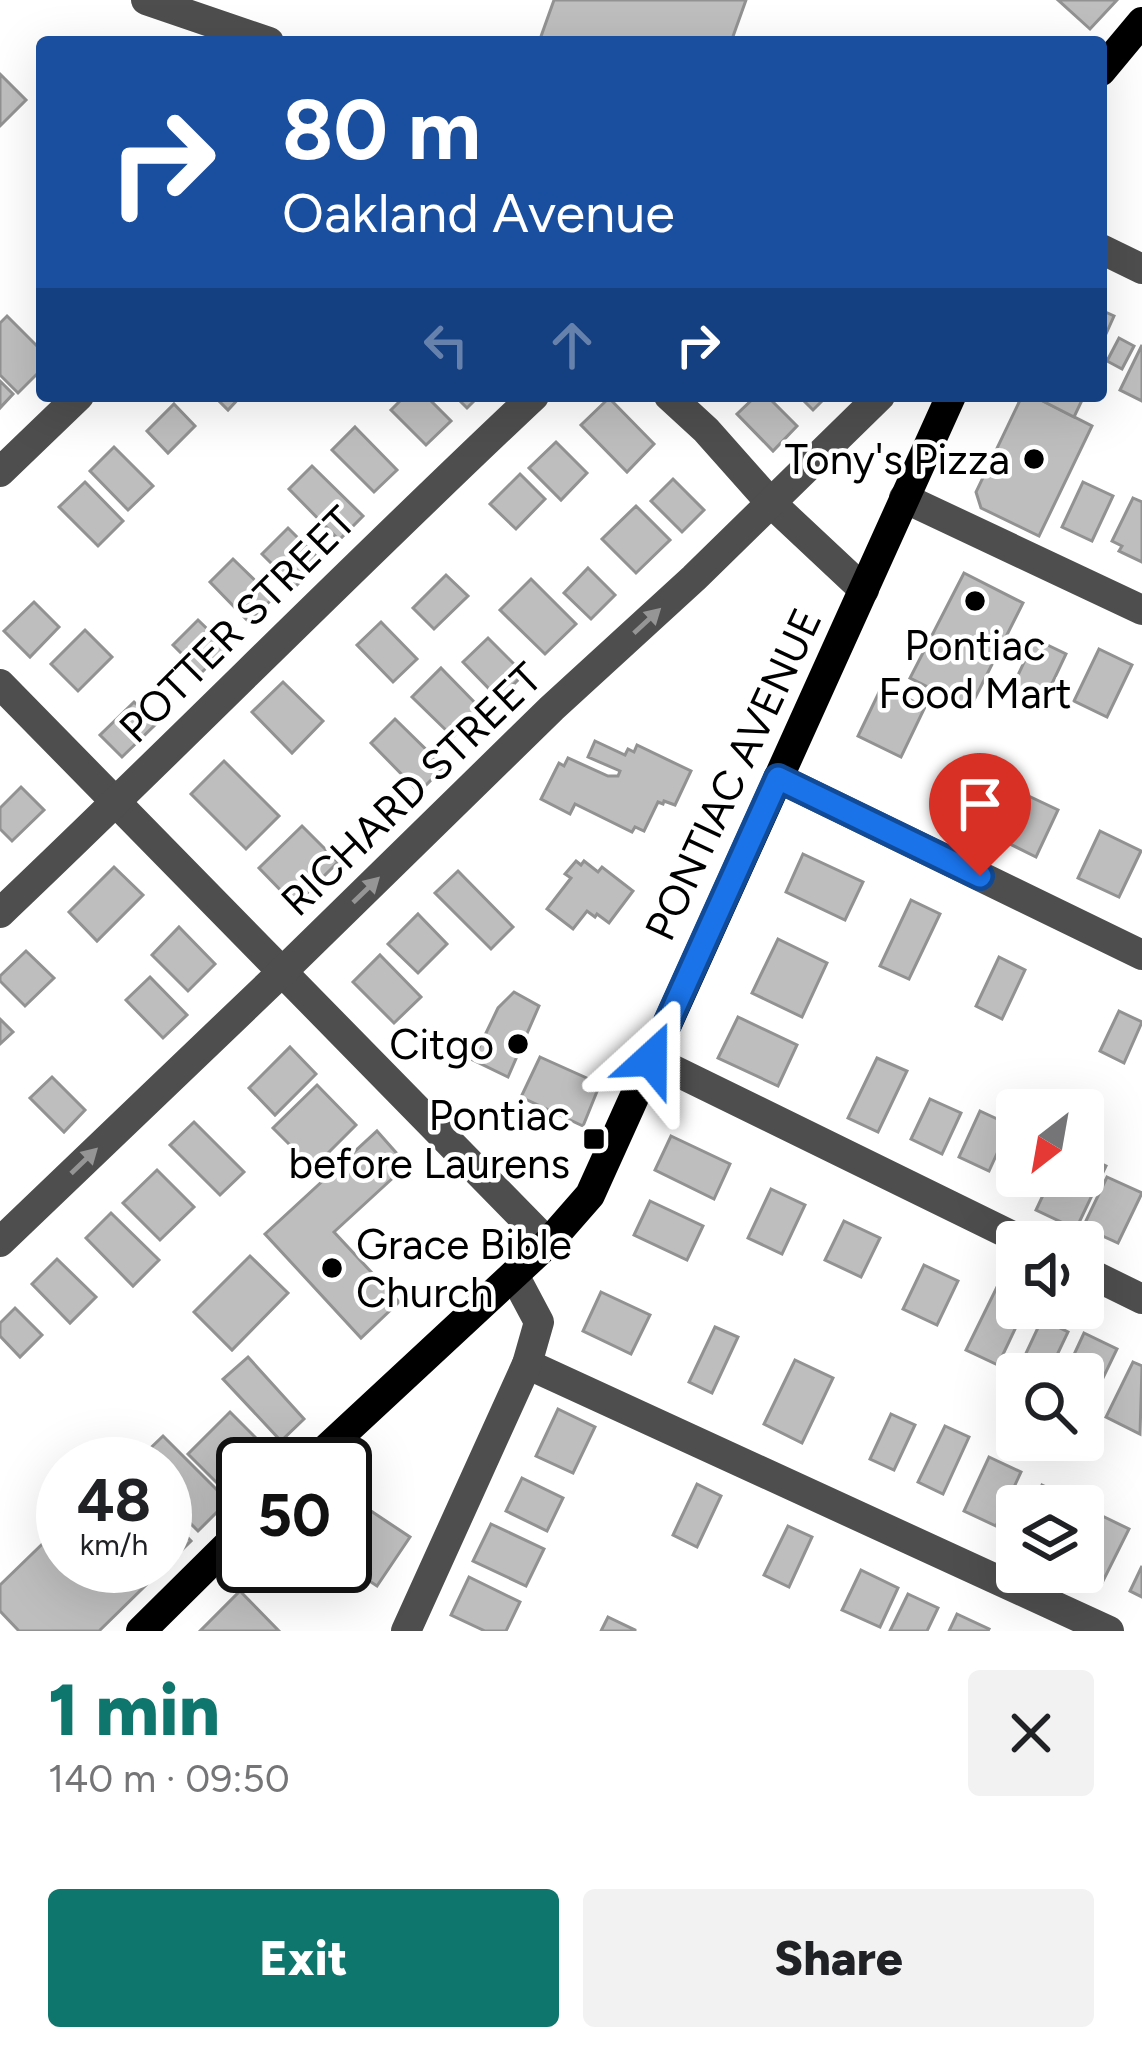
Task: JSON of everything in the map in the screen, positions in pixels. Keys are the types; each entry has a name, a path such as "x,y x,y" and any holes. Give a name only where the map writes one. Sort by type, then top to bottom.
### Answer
{"main road":[{"path":"1107,64 1142,22"},
{"name":"PONTIAC AVENUE","path":"339,1437 548,1243 590,1195 948,402"},
{"path":"141,1631 216,1557"}],"street":[{"path":"146,0 251,36"},
{"path":"1107,252 1142,269"},
{"path":"0,472 74,402"},
{"name":"POTTER STREET","path":"0,913 528,402"},
{"path":"676,402 770,502 864,590"},
{"name":"RICHARD STREET","path":"0,1242 874,402"},
{"path":"904,498 1142,610"},
{"path":"0,684 548,1243"},
{"path":"778,778 1142,955"},
{"path":"651,1059 996,1228"},
{"path":"406,1631 527,1364 539,1322 514,1275"},
{"path":"1104,1280 1142,1299"},
{"path":"527,1364 1108,1631"}],"building":[{"path":"554,0 746,0 733,36 541,36"},
{"path":"1058,0 1117,0 1090,29"},
{"path":"0,74 26,100 0,126"},
{"path":"7,316 36,345 36,375 18,393 0,375 0,323"},
{"path":"1119,338 1134,346 1122,369 1107,361"},
{"path":"1142,345 1142,401 1120,390"},
{"path":"0,381 13,394 0,408"},
{"path":"399,402 432,402 451,421 426,445 391,410"},
{"path":"605,402 613,402 654,444 627,472 581,425"},
{"path":"750,402 773,402 797,426 773,451 737,414"},
{"name":"Tony's Pizza","path":"1019,402 1045,402 1092,426 1039,536 981,508 976,492"},
{"path":"1045,402 1081,402 1074,417"},
{"path":"174,404 195,426 168,453 147,431"},
{"path":"355,427 397,470 374,492 332,450"},
{"path":"556,442 587,473 561,500 529,468"},
{"path":"114,447 153,486 128,510 90,471"},
{"path":"312,466 363,516 339,540 289,489"},
{"path":"520,474 545,499 516,529 490,504"},
{"path":"673,479 704,510 682,532 651,501"},
{"path":"85,482 123,521 98,546 59,507"},
{"path":"1083,482 1113,496 1092,541 1062,527"},
{"path":"1133,498 1142,502 1142,562 1119,551 1122,546 1112,541"},
{"path":"636,506 670,540 636,573 602,539"},
{"path":"288,528 321,561 295,587 262,554"},
{"path":"233,559 273,598 249,622 210,582"},
{"path":"588,568 615,595 591,619 564,593"},
{"path":"964,573 1023,603 970,708 910,678"},
{"path":"446,575 468,596 434,629 413,608"},
{"path":"531,579 576,624 545,654 500,610"},
{"path":"34,602 59,627 30,657 4,631"},
{"path":"198,620 227,648 201,673 173,645"},
{"path":"381,622 417,659 393,682 357,645"},
{"path":"85,630 112,657 78,691 51,664"},
{"path":"488,638 524,674 499,699 463,662"},
{"path":"1035,639 1066,654 1040,709 1009,694"},
{"path":"1099,649 1132,665 1107,717 1074,701"},
{"path":"441,668 481,709 453,737 412,697"},
{"path":"283,682 323,721 292,753 252,712"},
{"path":"882,686 925,707 901,757 858,736"},
{"path":"134,702 156,724 122,757 100,735"},
{"path":"395,719 444,767 419,792 371,743"},
{"path":"595,741 625,755 637,745 691,771 675,805 658,802 644,831 635,827 632,832 575,804 570,814 541,799 559,763 564,766 568,758 618,776 620,771 588,757"},
{"path":"978,755 1015,773 985,836 948,818"},
{"path":"224,761 279,816 246,849 191,794"},
{"path":"21,787 44,810 12,841 0,829 0,808"},
{"path":"1018,791 1058,810 1036,857 996,837"},
{"path":"302,826 338,862 295,905 259,868"},
{"path":"1100,831 1141,851 1119,897 1078,878"},
{"path":"803,854 863,882 845,920 786,892"},
{"path":"576,861 598,872 602,867 633,891 609,923 587,911 573,929 547,909 571,878 565,874"},
{"path":"114,867 143,895 97,941 69,912"},
{"path":"458,871 513,927 491,949 435,893"},
{"path":"911,900 940,914 909,979 880,966"},
{"path":"418,914 447,944 418,973 388,944"},
{"path":"179,927 215,964 188,991 152,955"},
{"path":"778,939 827,963 802,1017 752,993"},
{"path":"26,951 54,978 25,1006 0,976"},
{"path":"380,955 421,997 394,1023 353,982"},
{"path":"999,957 1025,970 1002,1019 976,1006"},
{"path":"150,977 187,1015 163,1038 126,1000"},
{"path":"514,992 539,1006 508,1077 473,1060 498,1008"},
{"path":"1119,1011 1142,1022 1124,1063 1100,1051"},
{"path":"738,1017 797,1045 778,1086 718,1058"},
{"path":"0,1019 13,1032 0,1044"},
{"path":"290,1047 316,1074 275,1115 249,1088"},
{"path":"540,1057 600,1084 583,1126 521,1097"},
{"path":"877,1058 907,1071 878,1132 848,1118"},
{"path":"52,1077 85,1110 64,1132 30,1098"},
{"path":"317,1085 356,1125 313,1168 273,1128"},
{"path":"930,1099 961,1113 942,1154 911,1139"},
{"path":"980,1111 996,1118 996,1156 989,1171 959,1157"},
{"path":"194,1122 244,1172 220,1195 170,1145"},
{"name":"Grace Bible Church","path":"377,1131 407,1165 334,1232 399,1302 361,1338 265,1234"},
{"path":"671,1136 730,1164 714,1199 655,1170"},
{"path":"157,1170 194,1207 160,1240 123,1203"},
{"path":"1107,1177 1142,1193 1118,1243 1104,1237 1104,1221 1086,1221 1097,1197 1104,1197"},
{"path":"771,1189 805,1205 782,1254 748,1238"},
{"path":"1042,1197 1091,1197 1080,1221 1059,1221 1036,1210"},
{"path":"650,1201 703,1226 687,1260 634,1235"},
{"path":"111,1213 159,1260 133,1286 86,1238"},
{"path":"844,1221 880,1238 861,1277 825,1260"},
{"path":"250,1256 288,1293 232,1350 194,1312"},
{"path":"57,1259 96,1297 70,1323 32,1284"},
{"path":"924,1265 958,1281 937,1325 903,1309"},
{"path":"996,1289 996,1329 1015,1329 1004,1353 996,1353 996,1364 966,1350"},
{"path":"601,1292 650,1315 631,1354 583,1331"},
{"path":"15,1308 42,1335 20,1357 0,1336 0,1323"},
{"path":"715,1327 738,1337 712,1393 689,1382"},
{"path":"1037,1329 1068,1332 1058,1353 1026,1353"},
{"path":"1084,1333 1117,1349 1104,1376 1104,1353 1075,1353"},
{"path":"248,1357 304,1419 285,1437 277,1437 223,1379"},
{"path":"795,1360 833,1378 802,1443 764,1424"},
{"path":"1133,1362 1142,1366 1140,1434 1106,1417"},
{"path":"558,1409 595,1427 573,1473 536,1456"},
{"path":"230,1412 255,1437 216,1437 216,1482 192,1458 192,1450"},
{"path":"891,1414 915,1425 894,1470 870,1459"},
{"path":"945,1426 969,1437 943,1494 918,1482"},
{"path":"989,1457 1021,1472 1015,1485 996,1485 996,1526 964,1511"},
{"path":"192,1465 216,1489 216,1513 198,1531 192,1525"},
{"path":"522,1478 563,1498 547,1531 506,1511"},
{"path":"697,1484 721,1496 697,1547 673,1535"},
{"path":"372,1512 410,1537 377,1586 372,1583"},
{"path":"1104,1517 1129,1529 1104,1579"},
{"path":"491,1524 544,1549 526,1586 473,1561"},
{"path":"788,1526 812,1537 789,1587 764,1575"},
{"path":"36,1550 36,1593 138,1593 99,1631 19,1631 0,1611 0,1585"},
{"path":"1142,1566 1142,1597 1130,1591"},
{"path":"861,1570 898,1588 880,1627 842,1610"},
{"path":"469,1577 520,1602 506,1631 485,1631 451,1615"},
{"path":"242,1593 279,1631 200,1631"},
{"path":"908,1594 938,1608 927,1631 890,1631"},
{"path":"957,1614 989,1629 988,1631 949,1631"},
{"path":"608,1617 635,1630 635,1631 601,1631"}],"place":[{"name":"Tony's Pizza","path":"1034,459"},
{"name":"Pontiac Food Mart","path":"975,601"},
{"name":"Citgo","path":"518,1044"},
{"name":"Pontiac before Laurens","path":"594,1139"},
{"name":"Grace Bible Church","path":"332,1268"}],"route":[{"path":"651,1059 778,778 980,876"}]}
